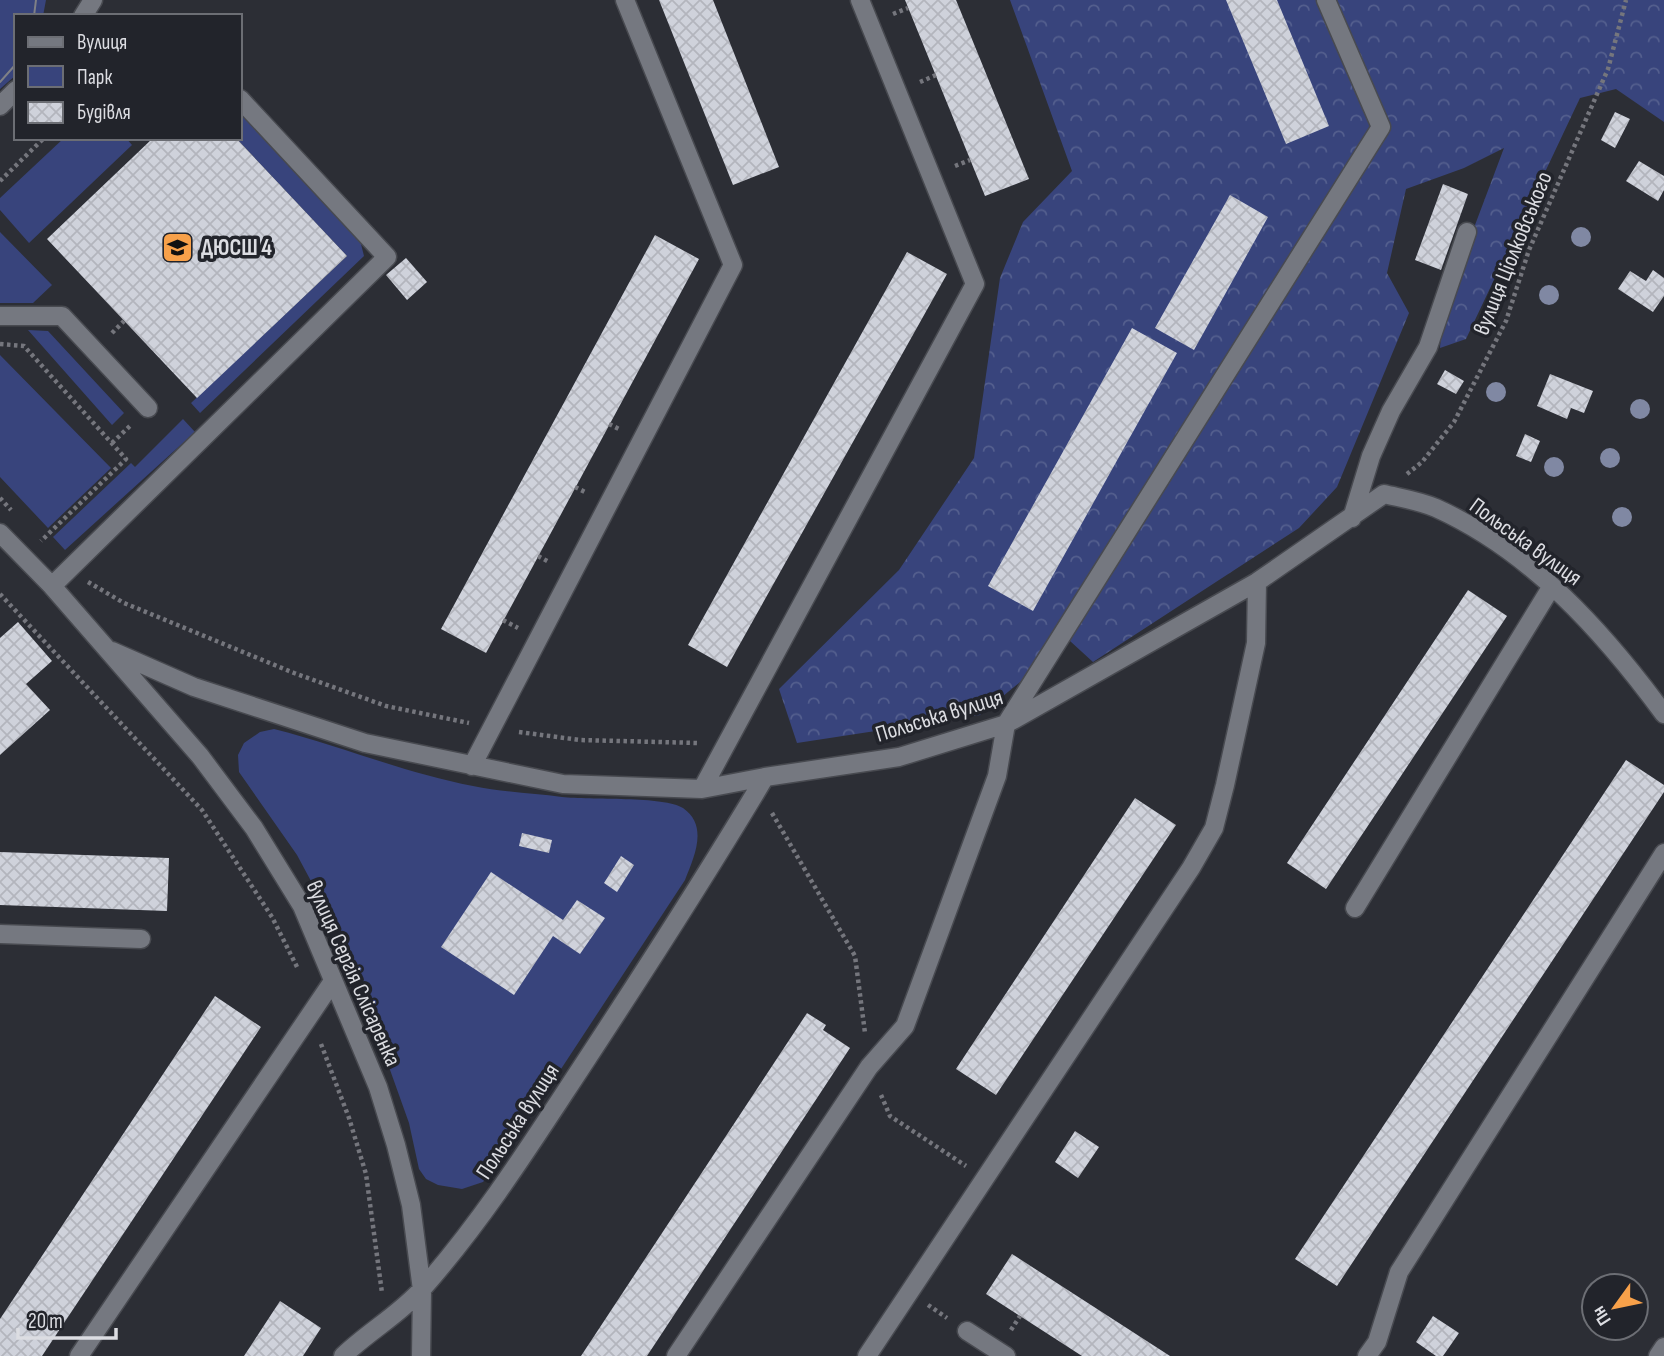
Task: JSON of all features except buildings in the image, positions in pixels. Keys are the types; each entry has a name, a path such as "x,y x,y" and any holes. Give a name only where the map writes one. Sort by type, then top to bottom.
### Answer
{"street":[{"path":"472,766 733,265 625,0"},
{"path":"702,789 975,284 860,0"},
{"path":"676,1356 869,1068 905,1026 997,776 1006,724 1381,127 1326,0"},
{"path":"0,106 14,92"},
{"path":"52,586 387,257 242,101"},
{"path":"1352,518 1371,456 1391,411 1428,348 1467,232"},
{"path":"0,316 62,316 148,408"},
{"name":"Польська вулиця","path":"343,1356 363,1336 382,1325 422,1290 488,1209 687,906 765,777 899,757 1006,724 1257,582 1384,494 1434,507 1479,531 1552,586 1593,625 1664,714"},
{"name":"вулиця Сергія Слісаренка","path":"2,537 52,586 200,756 254,828 302,906 377,1087 396,1145 411,1205 422,1290"},
{"path":"867,1356 1191,868 1214,828 1256,643 1257,582"},
{"path":"1355,908 1552,586"},
{"name":"вулиця Сергія Слісаренка","path":"106,648 194,687 340,735 472,766 564,784 702,789 765,777"},
{"path":"1367,1356 1377,1342 1399,1272 1664,853"},
{"path":"0,934 141,939"},
{"path":"79,1356 333,981"},
{"path":"421,1356 422,1290"},
{"path":"967,1331 1006,1356"},
{"path":"1658,1356 1664,1347"}],"path":[{"name":"вулиця Ціолковського","path":"1384,494 1422,462 1454,422 1506,321 1529,250 1608,69 1626,0"},
{"path":"0,181 42,140"},
{"path":"0,344 24,346 126,459 41,541"},
{"path":"0,498 16,515"},
{"path":"32,533 68,571 124,603 294,673 386,706 492,728 580,740 727,743"},
{"path":"0,594 202,810 272,917 302,977 310,1015 349,1118 366,1174 382,1295 382,1325"},
{"path":"765,777 769,808 855,956 869,1068 890,1116 984,1179"},
{"path":"910,1293 967,1331"}],"green space":[{"path":"0,0 46,0 43,14 14,14 14,77 0,89"},
{"path":"1010,0 1664,0 1664,122 1616,89 1580,98 1466,339 1440,348 1443,310 1504,148 1464,168 1406,189 1387,273 1409,313 1337,487 1299,528 1093,662 1070,641 980,715 797,743 779,689 899,570 974,458 1000,278 1023,222 1072,171"},
{"path":"242,110 359,236 364,256 200,413 191,403 347,256 238,140 242,140"},
{"path":"62,140 128,140 132,145 29,243 0,210 0,198"},
{"path":"0,232 52,285 33,303 0,303"},
{"path":"28,330 48,331 124,413 112,425"},
{"path":"0,355 111,468 48,528 0,477"},
{"path":"183,419 195,432 65,550 53,537 131,463 135,467"},
{"path":"274,729 423,774 473,786 562,797 644,800 674,804 691,815 696,824 697,842 685,880 502,1159 483,1182 462,1189 438,1185 426,1179 419,1169 409,1123 374,1025 319,896 297,855 239,772 238,755 244,743 260,732"}],"tram line":[{"path":"34,14 36,0"},
{"path":"0,82 14,66"}],"place":[{"name":"ДЮСШ 4","path":"178,247"}]}
